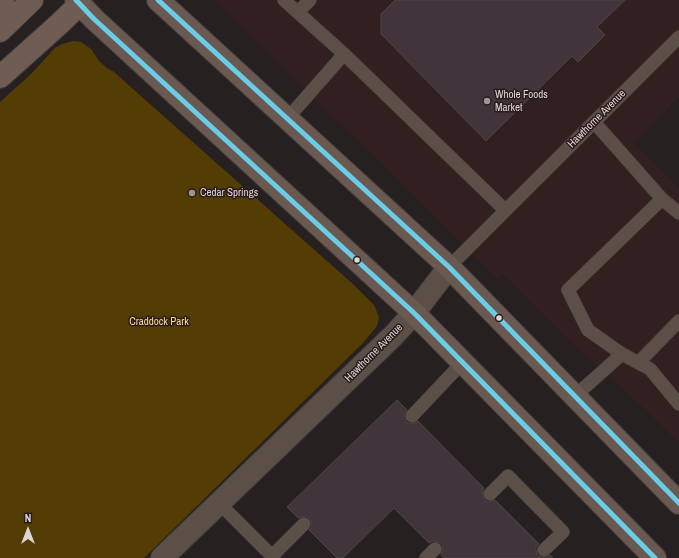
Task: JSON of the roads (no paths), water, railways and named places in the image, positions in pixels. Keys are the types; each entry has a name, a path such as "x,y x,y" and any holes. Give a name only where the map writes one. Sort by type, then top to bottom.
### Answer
{"highway":[{"path":"0,22 3,0"},
{"path":"0,31 32,0"},
{"path":"0,77 57,26 78,2"}],"main road":[{"path":"158,0 449,267 679,503"},
{"path":"78,2 99,24 414,313 655,558"}],"street":[{"name":"Hawthorne Avenue","path":"162,558 394,335 414,313 449,267"}],"lane":[{"path":"284,0 344,54 505,210"},
{"path":"298,12 310,0"},
{"name":"Hawthorne Avenue","path":"449,267 679,37"},
{"path":"287,119 344,54"},
{"path":"594,122 662,199 679,213"},
{"path":"662,199 568,290 588,330 622,354 650,369 679,404"},
{"path":"639,362 679,321"},
{"path":"575,396 622,354"},
{"path":"412,416 463,362"},
{"path":"490,494 508,476 563,532 544,550"},
{"path":"219,503 273,557 304,524"}],"place":[{"name":"Whole Foods Market","path":"487,101"},
{"name":"Cedar Springs","path":"192,193"}],"park label":[{"name":"Craddock Park","path":"159,322"}]}
